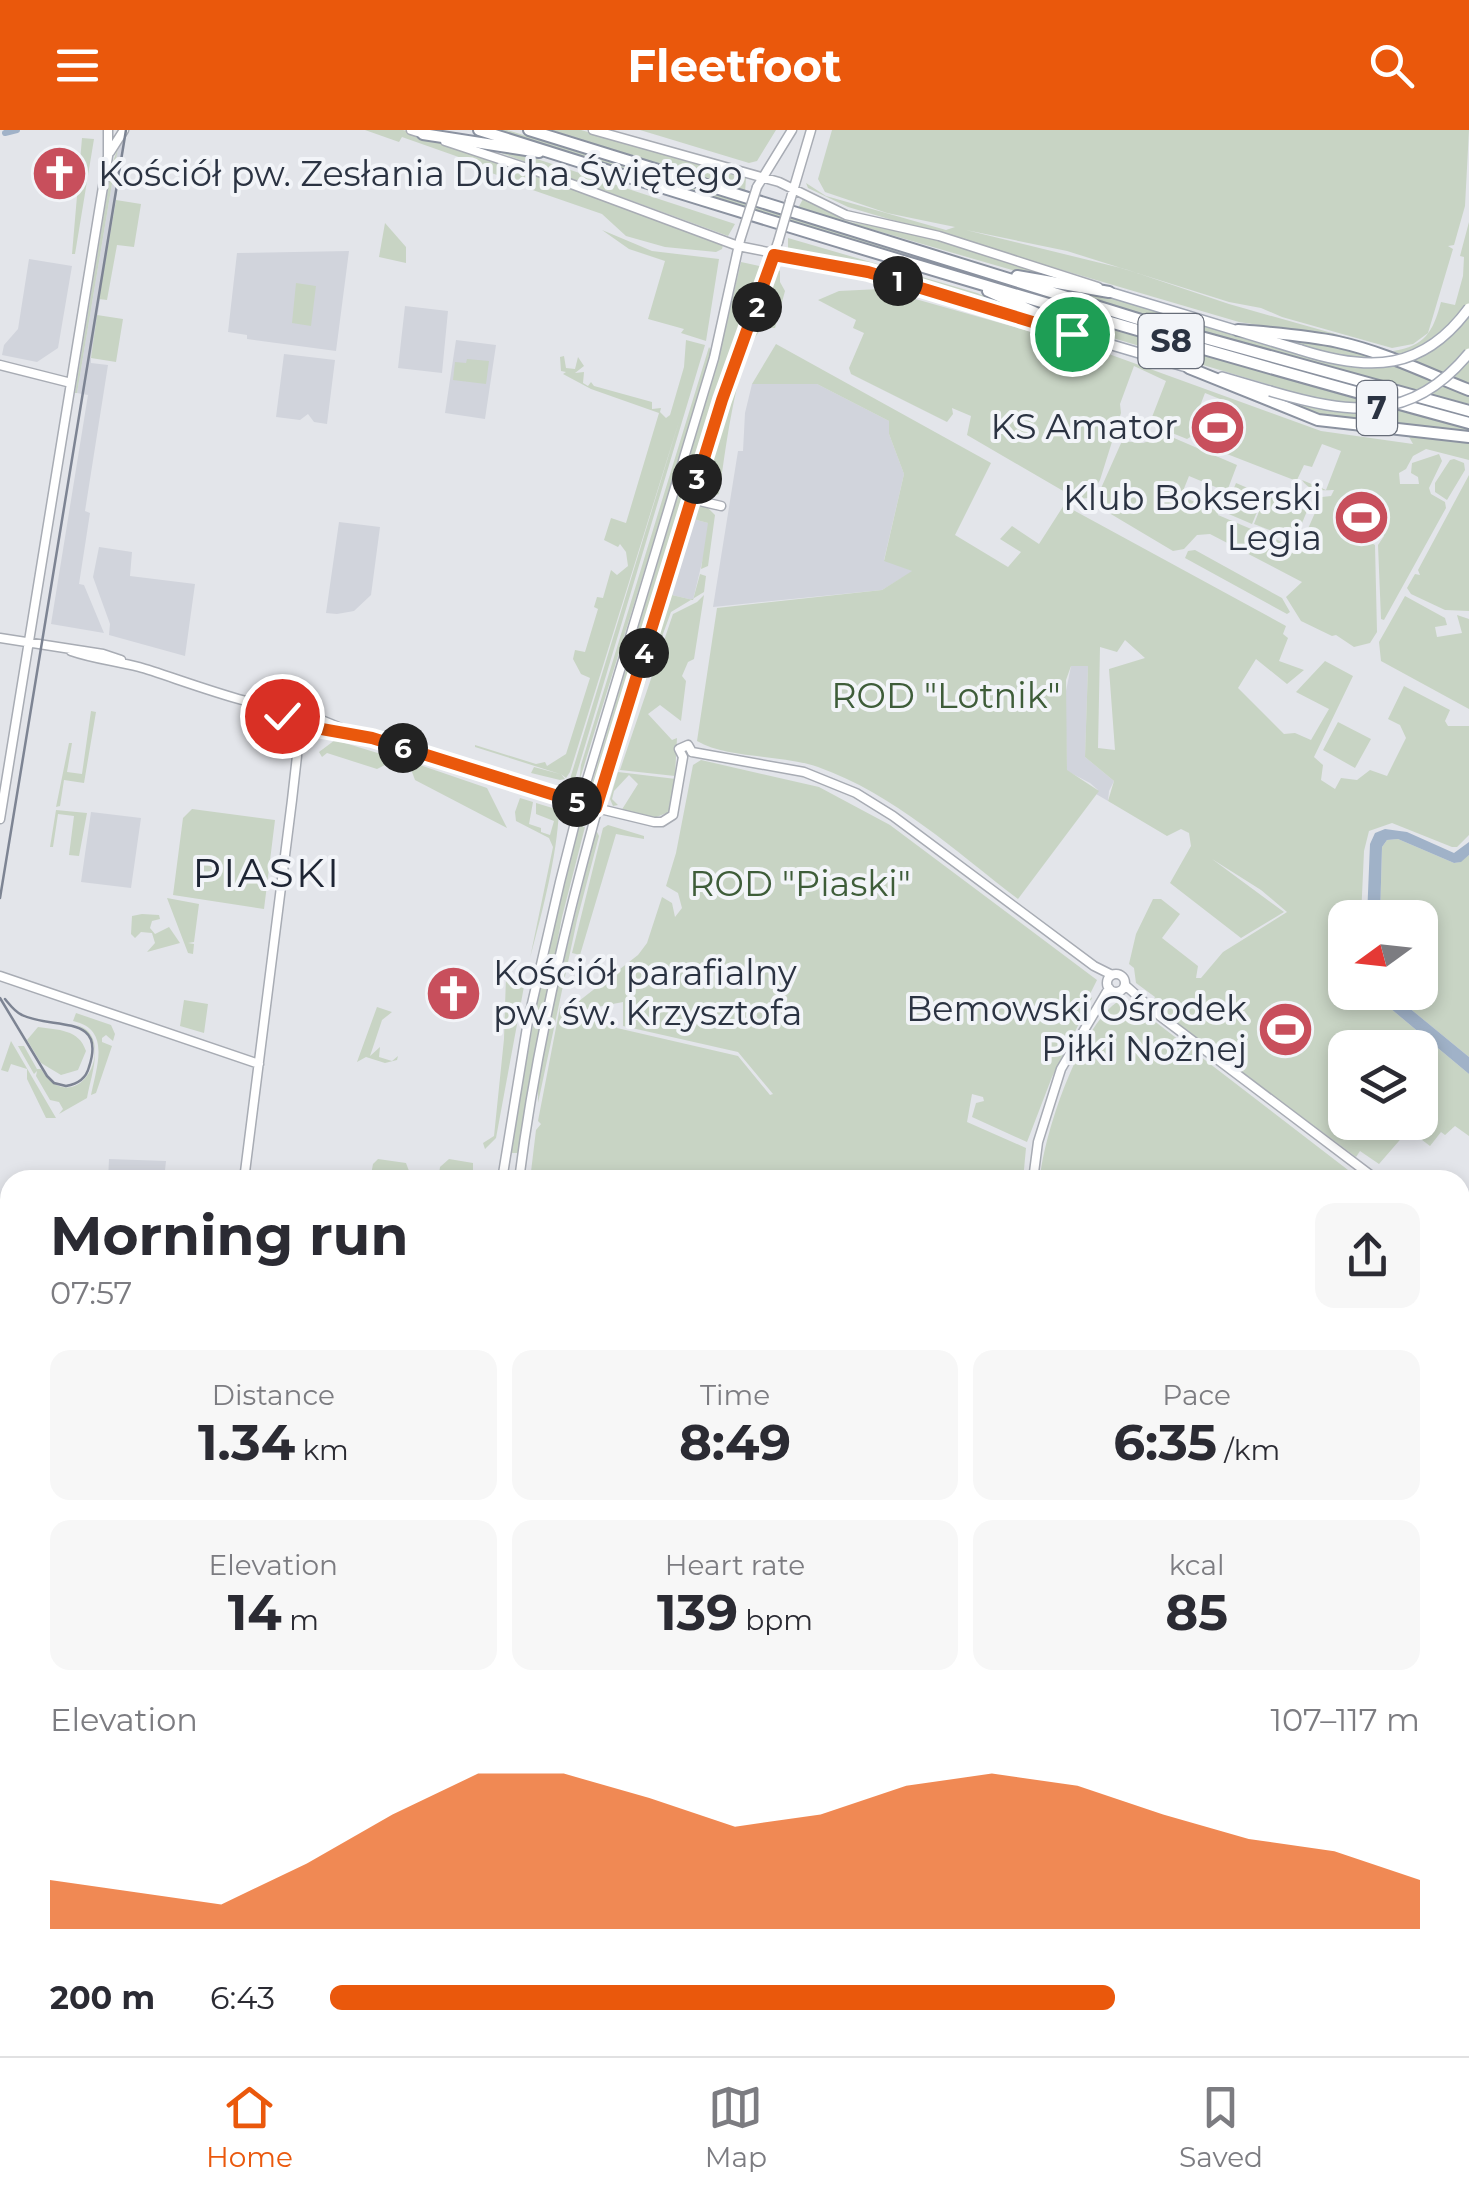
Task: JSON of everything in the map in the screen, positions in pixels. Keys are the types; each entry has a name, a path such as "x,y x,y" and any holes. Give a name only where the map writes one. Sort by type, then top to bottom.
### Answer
{"highway":[{"path":"479,130 955,276"},
{"path":"530,130 977,269"},
{"path":"540,130 568,143"},
{"path":"417,132 522,152 550,152"},
{"name":"7","path":"977,269 1109,292"},
{"name":"S8","path":"977,269 1246,351 1469,410"},
{"name":"7","path":"955,276 1095,340"},
{"name":"S8","path":"955,276 1260,367 1469,422"},
{"path":"1238,330 1341,342 1469,390"},
{"path":"1189,368 1318,420 1469,438"}],"main road":[{"path":"0,820 108,156 108,130"},
{"path":"108,156 124,130"},
{"path":"593,130 762,177 846,215 939,236 1082,279 1109,292"},
{"path":"504,1170 537,979 580,803 707,382 756,187 792,130"},
{"path":"521,1170 539,1052 596,808 811,130"},
{"path":"417,132 774,255 868,272 1095,340"},
{"name":"7","path":"1109,292 1356,364 1401,360 1443,338 1469,308"},
{"name":"7","path":"1095,340 1328,407 1376,409 1422,394 1443,380 1469,353"},
{"path":"0,365 71,382"},
{"path":"691,500 721,506"},
{"path":"0,638 134,666 284,709 308,706 316,715 350,732 596,808 654,822 670,818 675,810 687,755 804,772 856,793 893,816 1364,1170"},
{"path":"255,702 308,728 350,732"},
{"path":"245,1170 297,756 296,708"},
{"path":"297,756 316,715"},
{"path":"0,976 259,1064"},
{"path":"1034,1170 1038,1142 1061,1070 1115,985"}],"shaded area":[{"path":"126,133 91,358 91,363 108,365 85,511 90,513 79,584 84,585 104,633 51,624 88,395 77,393 118,148"},
{"path":"349,251 336,351 247,339 247,335 228,332 237,253"},
{"path":"29,259 72,266 58,348 37,362 2,355 4,345 18,329"},
{"path":"405,306 448,311 442,373 398,368"},
{"path":"456,340 496,345 485,419 445,413"},
{"path":"284,354 335,360 327,424 314,422 308,414 300,420 276,417"},
{"path":"752,384 817,384 889,421 889,434 904,474 884,560 913,571 882,590 713,607"},
{"path":"693,519 708,523 709,533 693,600 672,595"},
{"path":"339,522 380,527 371,595 354,611 337,614 326,613"},
{"path":"99,547 132,552 130,576 195,584 185,656 109,635 110,624 93,577"},
{"path":"1071,666 1088,666 1085,757 1114,781 1108,801 1096,794 1098,790 1090,783 1067,771 1065,696"},
{"path":"91,812 141,818 131,888 81,882"},
{"path":"109,1159 166,1161 165,1170 108,1170"}],"green space":[{"path":"365,130 403,130 599,197 723,245 722,249 716,252 665,247 626,236 602,214 524,187 517,190 497,175 470,165 470,161 402,137 399,142"},
{"path":"493,130 507,130 913,256 912,259"},
{"path":"551,130 581,130 746,178 745,192"},
{"path":"640,130 776,130 757,161 749,163"},
{"path":"832,130 1469,130 1465,206 1454,245 1448,246 1453,249 1428,333 1413,344 1392,348 1137,273 1229,304 1353,339 1239,322 848,207 808,188 806,183 826,196 946,230 955,227 887,213 825,192 818,179","holes":["966,230 1067,251 1121,268"]},
{"path":"82,138 94,139 72,254"},
{"path":"482,146 537,159 735,224 728,236"},
{"path":"118,148 77,393 75,393 112,164"},
{"path":"803,199 850,222 913,233 1066,279 1012,270 798,208"},
{"path":"116,200 141,204 134,247 117,245 107,300 99,299"},
{"path":"1469,222 1469,385 1393,351 1426,336 1441,302 1455,305 1463,276 1464,257 1460,256"},
{"path":"385,223 406,247 406,263 379,257"},
{"path":"602,230 652,251 719,259 706,341 681,333 684,329 648,319 665,261 629,249"},
{"path":"788,238 977,293 1038,319 863,266 788,252"},
{"path":"741,262 764,267 712,418 600,786 591,786 717,365"},
{"path":"776,270 780,271 785,291 775,328 763,328 746,358 733,406 719,494 707,499 701,497 699,488"},
{"path":"973,273 1469,418 1333,383 972,277"},
{"path":"296,283 316,286 311,326 292,323"},
{"path":"1055,288 1120,300 1299,354 1302,345 1269,335 1342,346 1469,393 1469,404 1271,352"},
{"path":"880,289 1106,353 1321,431 1413,444 1408,435 1469,442 1469,460 1426,449 1413,456 1399,473 1400,484 1419,484 1418,477 1411,473 1412,463 1439,454 1442,461 1429,488 1431,494 1445,502 1446,508 1384,620 1378,545 1384,536 1374,525 1384,507 1374,502 1365,516 1346,504 1339,515 1366,533 1363,538 1375,545 1377,632 1370,643 1354,647 1301,621 1286,597 1302,582 1210,534 1197,535 1184,549 1173,551 1094,504 1122,441 1143,443 1167,435 1237,465 1218,515 1299,549 1322,497 1331,496 1334,490 1326,490 1341,451 1322,444 1312,467 1304,465 1294,480 1196,442 1199,431 1202,438 1222,445 1237,406 1205,393 1192,436 1187,439 1167,431 1152,417 1166,381 1134,366 1100,480 1089,498 1077,499 967,435 971,416 952,408 947,422 851,374 849,368 864,333 853,328 856,320 818,300 839,291","holes":["1189,476 1225,491 1217,511 1181,496"]},
{"path":"1035,306 1377,405 1376,416 1386,417 1389,408 1469,429 1469,435 1315,415 1269,395 1270,385 1096,333"},
{"path":"97,315 123,319 116,362 91,358"},
{"path":"686,340 705,345 574,782 570,779 680,418 570,772 566,778 561,774 565,779 560,780 531,773 534,767 560,774 475,745 536,764 545,762 547,766 566,754 590,678 581,674 573,659 575,650 585,652 598,609 594,607 597,597 603,598 611,570 617,575 628,566 620,544 618,547 604,540 611,518 626,523 659,413 591,389 563,374 566,372 561,371 560,357 564,356 566,368 575,369 578,357 584,366 575,373 584,372 583,383 588,386 591,382 652,402 652,409 661,408 666,418 684,367"},
{"name":"ROD \"Lotnik\"","path":"776,344 991,463 955,535 1008,567 1021,552 1000,539 1012,526 1039,544 1064,505 1286,626 1283,634 1288,638 1279,661 1304,670 1287,684 1256,659 1238,688 1284,734 1295,733 1311,740 1329,709 1296,692 1325,661 1353,676 1314,757 1323,765 1321,780 1335,789 1341,778 1357,780 1370,770 1387,776 1406,738 1400,725 1388,719 1404,686 1450,710 1445,721 1448,726 1469,726 1469,835 1452,847 1392,823 1369,831 1362,900 1328,900 1328,1010 1392,1010 1416,1030 1328,1030 1328,1136 1151,1005 1155,997 1136,983 1134,968 1129,964 1136,934 1153,899 1161,899 1180,914 1162,938 1198,966 1196,978 1201,978 1223,952 1287,912 1212,859 1284,912 1241,938 1170,883 1191,846 1189,833 1181,829 1167,836 1108,801 1114,781 1085,757 1088,666 1071,666 1066,680 1067,770 1099,791 1018,899 923,825 846,778 803,763 724,751 697,741 717,608 882,590 912,571 884,561 904,474 889,434 889,421 817,384 752,384","holes":["1125,640 1145,658 1109,669 1115,750 1098,748 1100,647 1117,652"]},
{"path":"709,347 712,352 579,782 581,765"},
{"path":"467,359 489,361 486,384 453,380 455,362 466,363"},
{"path":"1454,459 1464,463 1465,470 1447,500 1435,492 1435,483"},
{"path":"1469,475 1469,611 1445,610 1411,594 1407,588 1415,574 1420,575 1418,570"},
{"path":"1302,480 1326,490 1313,489"},
{"path":"1236,483 1264,495 1252,524 1224,512"},
{"path":"1266,494 1307,511 1295,540 1254,524"},
{"path":"696,507 707,507 715,515 708,566 701,569 708,523 693,519 672,595 691,600 671,612 622,746 691,513"},
{"path":"1195,550 1282,598 1290,612 1287,614 1185,558 1188,551"},
{"path":"700,574 706,576 704,592 693,598"},
{"path":"704,595 694,659 688,662 682,676 686,681 681,721 660,705 648,714 672,740 677,738 675,776 620,770 673,614"},
{"path":"1405,596 1445,618 1447,625 1435,627 1437,637 1462,633 1457,615 1469,619 1469,709 1381,661 1379,642"},
{"path":"91,711 96,712 84,783 64,780 60,806 56,807 69,743 67,772 82,774"},
{"path":"1338,722 1371,739 1355,768 1323,750"},
{"path":"335,740 395,760 377,769 327,753 322,757 319,752"},
{"name":"ROD \"Piaski\"","path":"701,760 819,787 890,825 1097,980 1027,1142 972,1117 976,1103 984,1101 972,1094 967,1122 1026,1148 1024,1170 531,1170 560,1007 617,1024 617,1028 738,1056 773,1094 738,1052 623,1026 623,1002 587,1009 577,1006 638,955 647,943 662,897 672,903 675,917 682,908 678,893 666,886 693,765"},
{"path":"414,763 487,788 507,828 415,780"},
{"path":"618,772 676,779 669,812 654,818 621,811 638,784 629,775 614,791 612,799 618,805 613,806 610,799"},
{"path":"520,798 533,802 529,824 550,835 554,821 536,814 536,803 559,810 552,864 530,958 553,847 549,838 516,821"},
{"path":"192,809 275,820 264,909 173,895 183,818"},
{"path":"56,810 87,813 79,856 69,855 74,816 58,814 50,847"},
{"path":"578,825 585,827 562,917 516,1164 518,1153 509,1153 543,972"},
{"path":"608,825 644,839 616,834 580,955 572,953 603,828"},
{"path":"596,830 599,836 538,1103 551,1013"},
{"path":"1398,839 1454,863 1469,855 1469,1057 1412,1010 1438,1010 1438,900 1381,900 1382,847 1387,840"},
{"path":"167,898 199,904 194,942 188,943 194,944 193,954 188,953"},
{"path":"159,915 160,919 152,921 150,928 155,934 169,927 180,943 147,952 155,943 152,933 141,932 135,938 131,934 132,916"},
{"path":"506,976 525,981 496,1138 485,1149 483,1143 494,1136"},
{"path":"1124,998 1150,1012 1136,1007 1348,1170 1042,1170 1048,1136 1067,1080 1108,1009"},
{"path":"184,1000 208,1004 204,1033 180,1026"},
{"path":"377,1007 392,1012 382,1020 370,1056 380,1047 379,1057 392,1061 398,1056 397,1060 385,1063 366,1057 357,1062"},
{"path":"76,1013 111,1025 115,1034 113,1041 106,1035 102,1038 102,1042 112,1046 96,1093 91,1095 98,1061 97,1040 85,1025 73,1021"},
{"path":"76,1025 92,1036 95,1045 94,1066 87,1098 59,1114 63,1109 59,1102 50,1100 37,1071 34,1074 18,1046 24,1046 37,1069 54,1083 67,1088 79,1084 94,1062 94,1047 89,1035"},
{"path":"38,1027 78,1038 86,1051 78,1070 61,1075 41,1063 27,1040"},
{"path":"11,1041 56,1118 46,1118 27,1079 27,1069 11,1064 8,1072 1,1070"},
{"path":"1438,1048 1469,1074 1469,1136 1455,1126 1445,1135 1441,1132 1438,1136"},
{"path":"1333,1140 1400,1140 1379,1164 1360,1151 1356,1157"},
{"path":"378,1159 406,1163 409,1170 372,1170"},
{"path":"449,1159 473,1163 473,1170 440,1170"}],"water":[{"path":"1385,829 1407,832 1454,853 1469,842 1469,855 1454,863 1398,839 1387,840 1382,847 1380,900 1368,900 1370,844 1375,833"},
{"path":"1392,1010 1412,1010 1436,1030 1416,1030"},
{"path":"1438,1032 1469,1057 1469,1074 1438,1048"}],"waterway":[{"path":"5,133 17,130"}],"tram line":[{"path":"0,898 126,130"},
{"path":"0,998 54,1083 66,1086 84,1078 93,1050 84,1031 22,1015 5,999"}],"place":[{"name":"Kościół pw. Zesłania Ducha Świętego","path":"59,174"},
{"name":"KS Amator","path":"1217,427"},
{"name":"Klub Bokserski Legia","path":"1361,518"},
{"name":"Kościół parafialny pw. św. Krzysztofa","path":"454,993"},
{"name":"Bemowski Ośrodek Piłki Nożnej","path":"1286,1029"}],"district":[{"name":"PIASKI","path":"267,873"}],"route":[{"path":"282,716 300,728 350,732 596,808 722,400 774,255 868,272 1072,334"}]}
